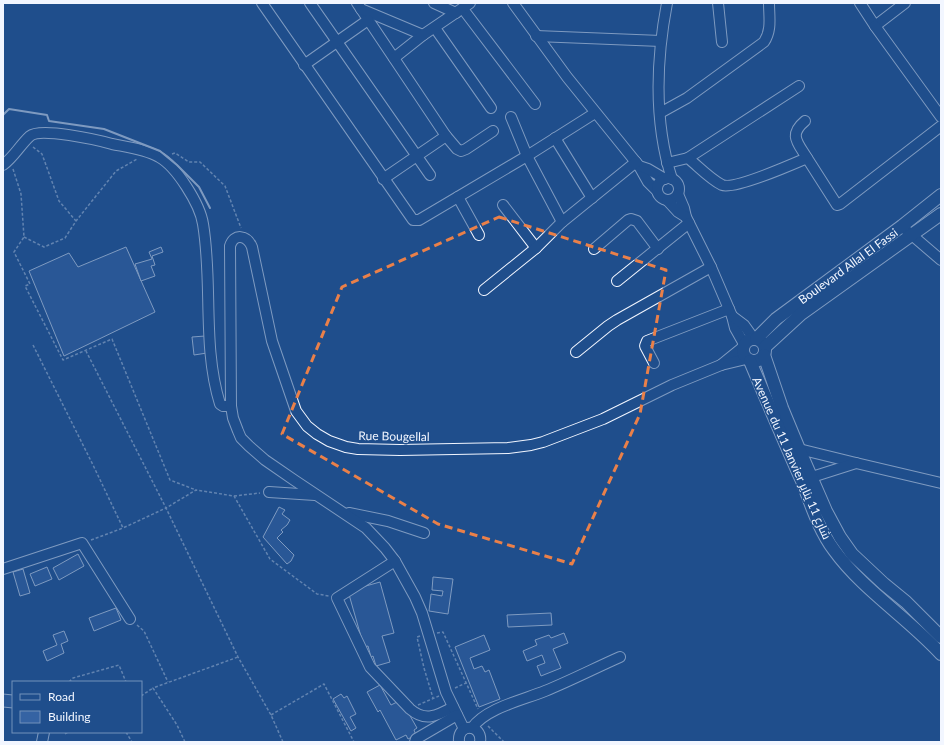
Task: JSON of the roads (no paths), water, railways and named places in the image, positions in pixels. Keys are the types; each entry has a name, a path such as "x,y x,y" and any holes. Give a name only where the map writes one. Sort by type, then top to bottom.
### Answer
{"main road":[{"name":"Boulevard Allal El Fassi","path":"753,349 776,318 902,226 941,195"},
{"name":"Boulevard Allal El Fassi","path":"753,349 941,214"},
{"name":"Avenue du 11 Janvier شارع 11 يناير","path":"753,349 782,408 799,449 806,478 834,529 848,549 884,584 906,602 941,637"},
{"name":"Avenue du 11 Janvier شارع 11 يناير","path":"753,349 806,478 826,536 840,558 941,654"}],"street":[{"path":"262,3 410,218 415,221 527,156 595,113"},
{"path":"310,3 430,175"},
{"path":"434,3 463,8 536,104"},
{"path":"513,3 536,36 595,113 638,164 648,182 657,191 660,197 667,200 675,198 678,194 679,187 676,181 638,164"},
{"path":"667,3 661,40 659,79 662,138 669,179"},
{"path":"718,3 722,42"},
{"path":"660,113 687,98 764,42 768,36 770,24 769,3"},
{"path":"860,3 941,117"},
{"path":"875,26 905,3"},
{"path":"358,6 446,136 457,149 461,151 466,149 493,131"},
{"path":"358,6 423,35"},
{"path":"394,58 423,35 463,8"},
{"path":"304,65 368,20"},
{"path":"435,28 492,108"},
{"path":"536,36 661,40"},
{"path":"667,163 688,158 799,86"},
{"path":"511,117 527,156 562,222"},
{"path":"805,121 798,126 795,132 797,141 837,205 941,126"},
{"path":"7,162 30,135 42,132 86,138 149,152 160,157 182,180 195,200 201,216 205,250 214,386 220,404 223,406 231,401 235,425 241,438 265,460 366,528 385,548 395,561 422,613 440,674 455,711 468,729 479,733 481,738 480,742"},
{"path":"383,179 446,136"},
{"path":"555,138 592,198"},
{"path":"688,158 713,178 723,185 728,186 743,183 807,158"},
{"path":"484,290 536,248 562,222 638,164"},
{"path":"657,191 659,183 669,179"},
{"name":"Avenue du 11 Janvier شارع 11 يناير","path":"678,194 688,220 731,312 744,325 753,349"},
{"path":"458,197 478,235"},
{"name":"Avenue du 11 Janvier شارع 11 يناير","path":"667,200 688,220"},
{"path":"504,205 536,248"},
{"path":"594,249 631,219 637,221 658,249"},
{"path":"617,281 658,249 688,220"},
{"path":"902,226 912,236 937,250 941,260"},
{"name":"Rue Bougellal","path":"231,401 230,246 236,238 246,238 250,241 272,341 296,410 307,426 317,434 329,441 346,447 358,449 400,450 508,448 531,445 543,442 598,421 672,385 721,365 753,349"},
{"path":"576,352 617,320 711,267"},
{"path":"654,363 645,346 647,341 731,312"},
{"path":"799,449 856,464 941,483"},
{"path":"806,478 856,464"},
{"path":"269,492 315,495"},
{"path":"342,511 388,521 424,533"},
{"path":"3,569 82,543 130,619"},
{"path":"395,561 337,598 370,667 410,709 417,714 427,716 455,711"},
{"path":"459,742 460,734 490,713 551,689 620,657"},
{"path":"415,742 416,739 455,711"}]}
